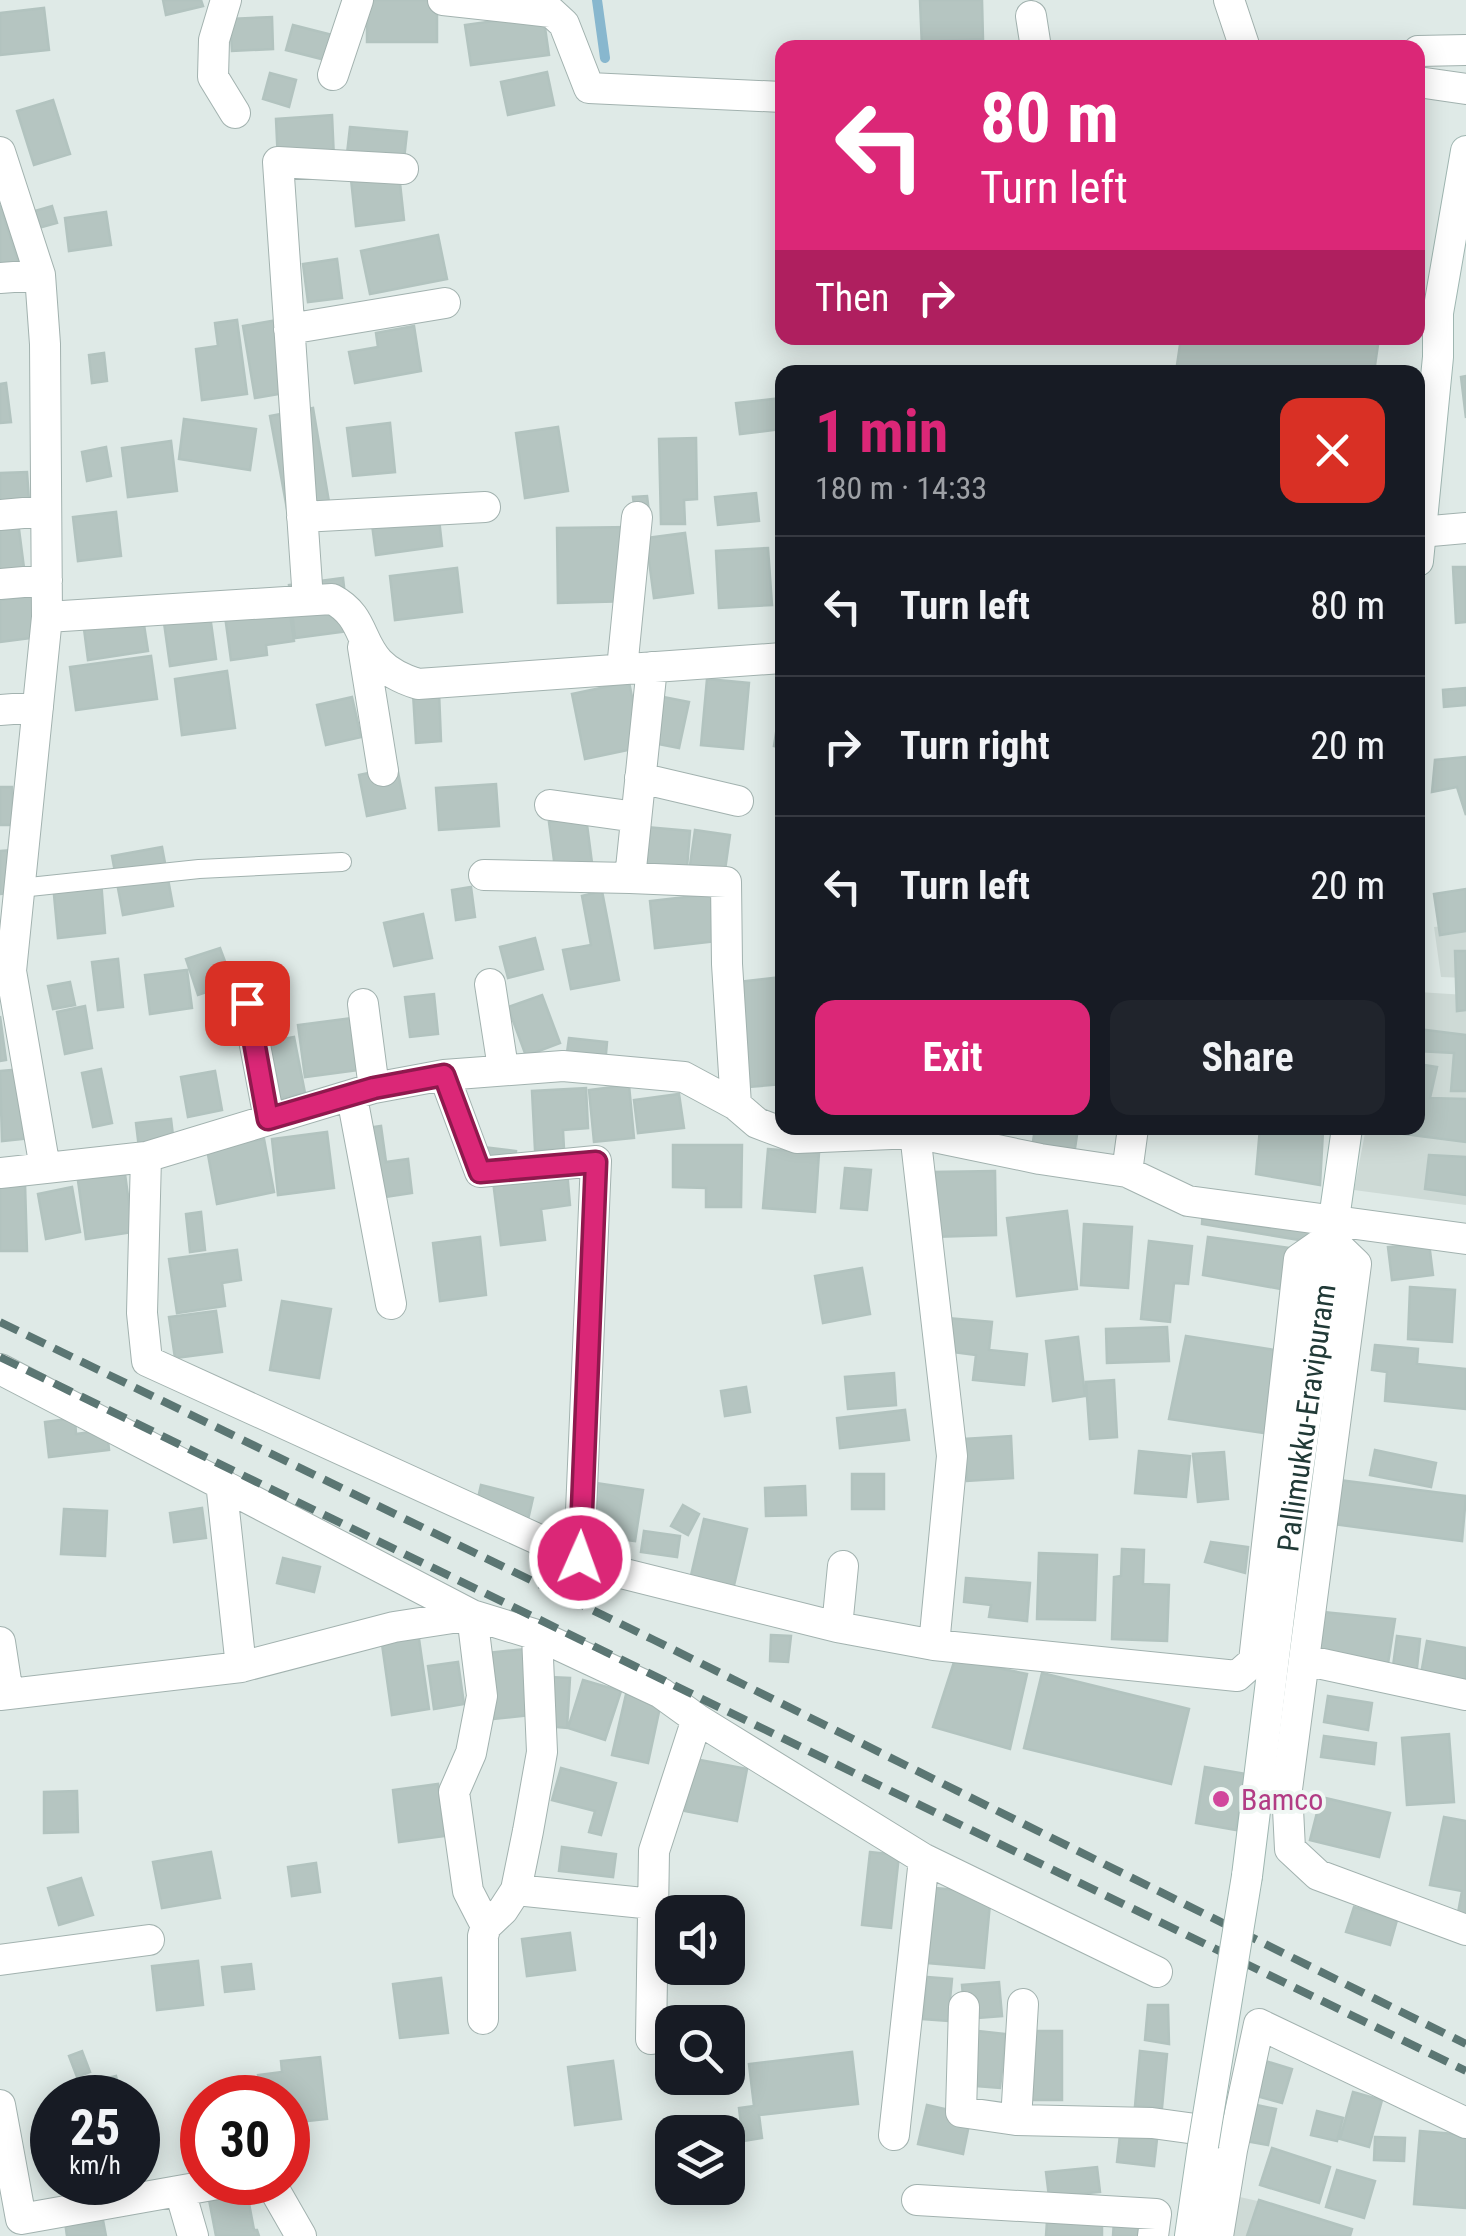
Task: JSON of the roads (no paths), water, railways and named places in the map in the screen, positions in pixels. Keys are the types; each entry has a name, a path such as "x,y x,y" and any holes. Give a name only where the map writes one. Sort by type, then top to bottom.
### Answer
{"street":[{"path":"226,0 214,40 212,77 234,113"},
{"path":"334,75 358,0"},
{"path":"444,0 551,12 564,24 588,88 775,97"},
{"path":"1229,0 1242,40"},
{"path":"1031,16 1035,40"},
{"path":"1425,52 1466,50"},
{"path":"1425,83 1466,88"},
{"path":"1425,487 1438,357 1428,312 1466,151"},
{"path":"0,152 40,275 45,344 47,617 38,707 12,851 20,888 5,972 46,1168"},
{"path":"308,600 278,162 403,169"},
{"path":"0,278 40,275"},
{"path":"289,329 446,302"},
{"path":"302,516 484,507"},
{"path":"0,516 46,511"},
{"path":"622,669 637,517"},
{"path":"1425,545 1466,528"},
{"path":"0,584 47,580"},
{"path":"47,617 332,599 350,609 376,662 393,676 418,684 775,658"},
{"path":"362,639 383,771"},
{"path":"630,878 652,667"},
{"path":"0,710 38,707"},
{"path":"640,778 738,801"},
{"path":"550,805 636,816"},
{"path":"484,875 726,882 736,1106"},
{"path":"490,984 503,1068"},
{"path":"247,1003 268,1119"},
{"path":"363,1004 363,1092 391,1304"},
{"path":"0,1173 146,1157 363,1092 444,1075 503,1068 563,1066 684,1077 736,1106 757,1123 775,1130"},
{"path":"444,1075 480,1172 596,1162 580,1558"},
{"path":"790,1135 798,1138 868,1135"},
{"path":"915,1135 952,1456 934,1645"},
{"path":"925,1135 1127,1172 1188,1201 1329,1240 1466,1240"},
{"path":"1127,1172 1132,1135"},
{"name":"Pallimukku-Eravipuram","path":"1190,2236 1248,1876 1290,1527 1346,1135"},
{"path":"146,1157 142,1313 147,1362 601,1568 838,1627 934,1645 1237,1676 1254,1662 1300,1260 1329,1240"},
{"path":"1329,1240 1356,1264 1287,1789 1290,1849 1318,1875 1466,1930"},
{"path":"0,1368 472,1615 537,1635 661,1693 697,1720 924,1859 1157,1972"},
{"path":"221,1482 242,1667"},
{"path":"838,1627 843,1566"},
{"path":"0,1642 4,1695 242,1667 394,1628 472,1615"},
{"path":"472,1615 482,1696 471,1752 454,1792 468,1892 486,1926 483,2019"},
{"path":"486,1926 516,1890 542,1752 537,1635"},
{"path":"1304,1660 1466,1695"},
{"path":"652,2039 654,1851 697,1720"},
{"path":"894,2135 924,1859"},
{"path":"516,1890 653,1904"},
{"path":"0,1960 149,1940"},
{"path":"1016,2120 1023,2004"},
{"path":"964,2007 961,2112 1016,2120 1152,2123 1235,2134"},
{"path":"1218,2236 1259,2024 1466,2123"},
{"path":"0,2105 21,2218 56,2224 180,2191"},
{"path":"917,2200 1156,2214 1153,2236"},
{"path":"184,2205 193,2236"},
{"path":"283,2205 301,2236"}],"lane":[{"path":"20,888 199,869 342,862"}],"waterway":[{"path":"597,0 605,58"}],"railway":[{"path":"0,1322 654,1640 1466,2044"},
{"path":"0,1357 1466,2071"}],"place":[{"name":"Bamco","path":"1221,1799"}]}
